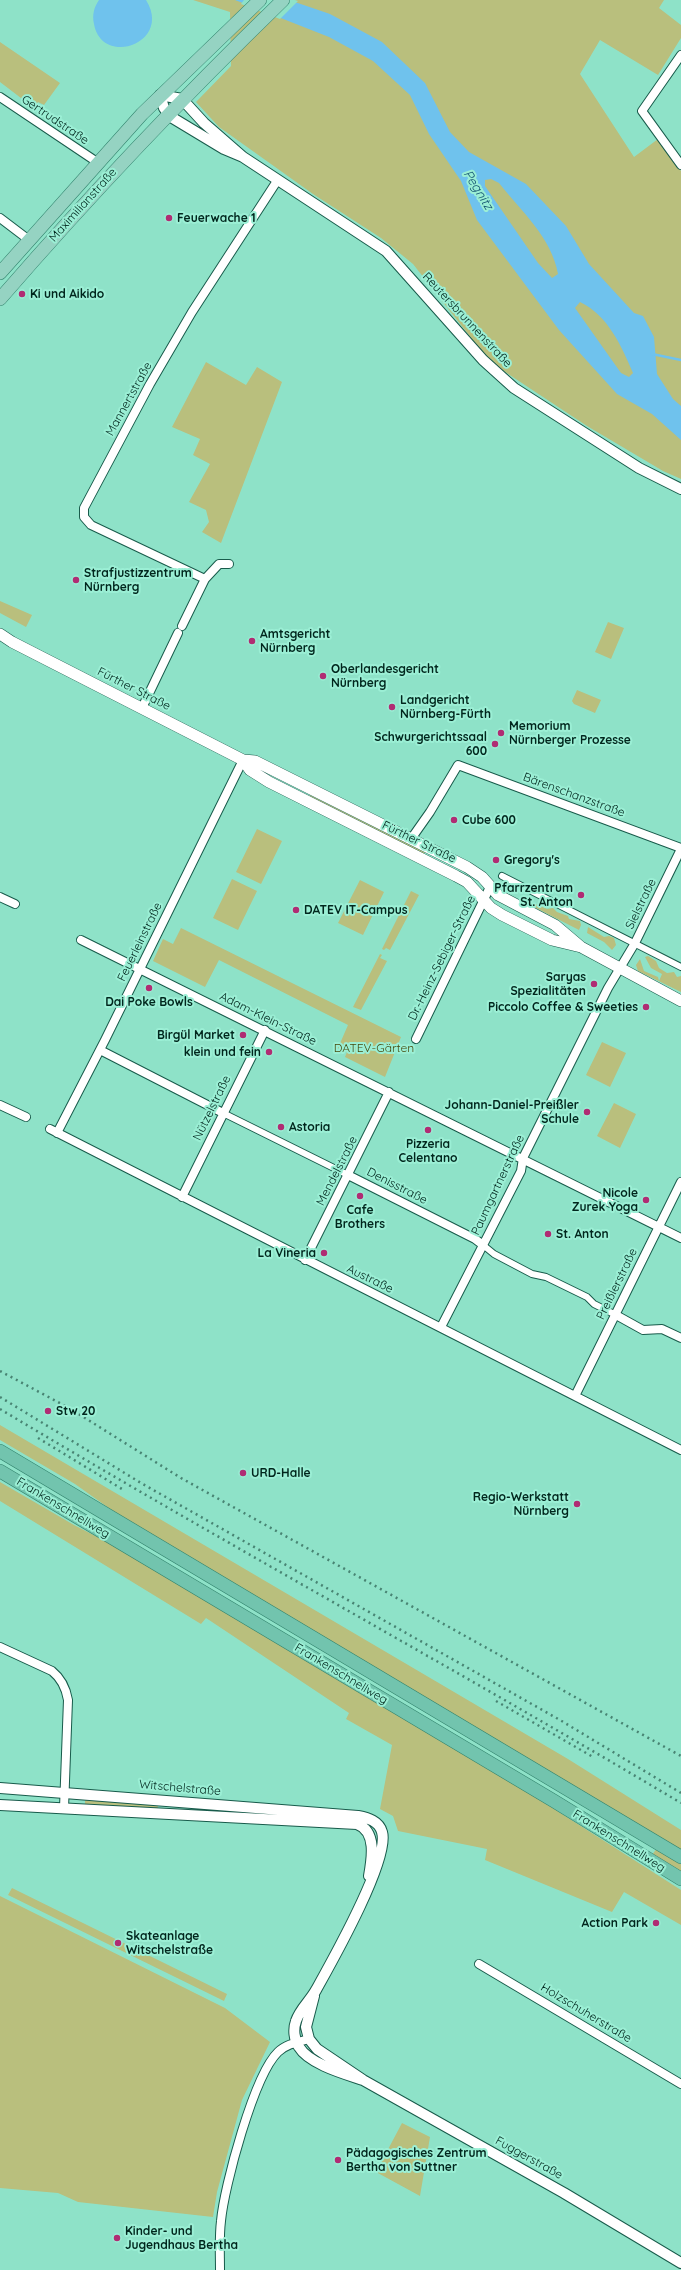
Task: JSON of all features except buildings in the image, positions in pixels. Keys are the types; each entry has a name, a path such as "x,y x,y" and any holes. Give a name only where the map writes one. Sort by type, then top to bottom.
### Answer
{"highway":[{"name":"Frankenschnellweg","path":"0,1451 681,1857"},
{"name":"Frankenschnellweg","path":"0,1471 554,1801 681,1879"}],"main road":[{"name":"Maximilianstraße","path":"0,273 97,162 160,95 260,0"},
{"name":"Maximilianstraße","path":"0,298 114,170 182,99 283,0"},
{"name":"Fürther Straße","path":"0,634 12,642 243,760 255,761 473,870 504,899 555,925 581,947 681,1001"},
{"name":"Fürther Straße","path":"0,639 12,642"},
{"name":"Fürther Straße","path":"243,760 250,770 269,782 462,879 498,913 552,940 581,947"}],"street":[{"path":"681,55 642,110 681,164"},
{"path":"160,95 182,99"},
{"path":"160,95 168,115"},
{"name":"Gertrudstraße","path":"0,97 97,162"},
{"name":"Reutersbrunnenstraße","path":"182,99 204,123 243,157 277,181 386,251 483,360 514,388 639,468 681,489"},
{"name":"Reutersbrunnenstraße","path":"168,115 224,149 243,157"},
{"name":"Mannertstraße","path":"205,579 91,525 84,517 84,508 150,384 192,312 277,181"},
{"path":"0,218 29,240"},
{"path":"142,708 205,579 220,564 229,564"},
{"name":"Feuerleinstraße","path":"53,1131 100,1050 243,760"},
{"name":"Bärenschanzstraße","path":"411,839 430,812 458,765 681,849"},
{"name":"Sielstraße","path":"620,969 635,943 681,849"},
{"path":"502,876 681,967"},
{"name":"Dr.-Heinz-Sebiger-Straße","path":"416,1039 490,887"},
{"path":"0,897 15,904"},
{"name":"Adam-Klein-Straße","path":"81,940 523,1158 681,1238"},
{"name":"Paumgartnerstraße","path":"441,1327 521,1171 523,1158 620,969"},
{"name":"Nützelstraße","path":"182,1197 265,1030"},
{"name":"Denisstraße","path":"100,1050 475,1239 494,1254 532,1274 546,1277 587,1297 594,1304 643,1330 662,1329 681,1338"},
{"name":"Mendelstraße","path":"305,1260 389,1092"},
{"path":"0,1105 26,1117"},
{"name":"Austraße","path":"53,1131 681,1450"},
{"name":"Preißlerstraße","path":"575,1396 681,1182"},
{"path":"0,1648 52,1672 58,1676 66,1689 68,1700 64,1808"},
{"name":"Witschelstraße","path":"0,1788 65,1792 357,1820"},
{"name":"Witschelstraße","path":"0,1805 357,1820"},
{"path":"296,2042 295,2022 303,2007 315,1992 380,1860 383,1835 376,1823 357,1820"},
{"name":"Holzschuherstraße","path":"478,1964 681,2084"},
{"path":"220,2270 221,2220 230,2175 248,2108 270,2062 278,2052 296,2042 308,2040 306,2027 315,1992"},
{"name":"Fuggerstraße","path":"308,2040 317,2049 363,2080 564,2193 681,2263"},
{"name":"Fuggerstraße","path":"296,2042 302,2052 318,2062 363,2080"}],"green space":[{"path":"193,0 664,0 659,8 681,25 681,38 658,75 600,40 580,74 634,157 658,139 681,171 681,479 663,471 587,426 490,362 413,264 381,238 313,194 219,127 196,102 231,66 230,12"},
{"path":"0,42 60,83 44,105 38,102 34,108 0,82"},
{"path":"206,362 246,385 257,367 282,382 221,543 202,532 209,522 206,510 189,502 210,464 193,455 200,439 172,427"},
{"path":"0,601 32,615 26,627 0,613"},
{"path":"608,622 624,628 611,659 595,652"},
{"path":"577,690 601,700 595,713 574,704 572,701"},
{"path":"310,795 425,852 423,856 308,798"},
{"path":"257,829 282,841 261,884 236,872"},
{"path":"232,879 257,891 238,930 213,918"},
{"path":"360,880 384,892 363,935 338,923"},
{"path":"411,891 419,895 390,950 386,948 384,950 382,949"},
{"path":"534,903 547,909 553,908 557,912 568,916 569,919 580,921 581,925 579,930 534,907"},
{"path":"588,927 604,937 609,936 614,938 616,945 612,950 604,942 587,933"},
{"name":"DATEV-Gärten","path":"181,928 401,1037 385,1077 345,1057 347,1052 338,1048 348,1025 219,960 205,987 153,961 163,939 173,944"},
{"path":"380,954 382,955 380,958 387,961 361,1010 353,1007"},
{"path":"648,956 656,961 659,968 667,973 674,972 677,977 681,976 681,992 638,971 636,965 640,959 644,971 658,977 659,981 662,974 651,968 645,957"},
{"path":"602,1042 626,1053 610,1087 586,1075"},
{"path":"614,1103 636,1114 620,1148 597,1136"},
{"path":"0,1425 568,1759 681,1830 681,1852 127,1521 75,1484 0,1440"},
{"path":"0,1482 74,1525 117,1547 512,1782 681,1890 681,1925 624,1892 612,1912 485,1860 487,1849 398,1831 393,1816 380,1809 392,1745 346,1719 349,1713 206,1618 201,1624 0,1501"},
{"path":"85,1800 157,1804 158,1807 157,1809 85,1805"},
{"path":"657,1848 681,1863 681,1874 652,1855"},
{"name":"Skateanlage Witschelstraße","path":"12,1888 227,1994 224,2001 8,1895"},
{"path":"0,1896 225,2008 270,2042 242,2100 217,2192 213,2217 78,2202 58,2193 0,2188"},
{"path":"402,2123 430,2137 420,2196 376,2172"}],"water":[{"path":"99,0 146,0 152,15 150,28 144,38 133,45 121,47 109,45 100,37 94,24 93,14"},
{"name":"Pegnitz","path":"235,0 289,0 330,14 382,42 425,83 450,132 469,152 526,184 566,226 589,264 634,313 643,316 654,337 657,374 673,399 681,406 681,440 652,414 617,394 559,330 477,220 461,181 429,134 410,95 373,61 329,37","holes":["491,179 499,183 542,237 555,261 558,274 552,278 538,263 485,186 485,180","580,302 599,315 613,333 633,373 629,377 621,373 575,308"]}],"pier":[{"path":"244,0 298,1 280,19 241,4"}],"waterway":[{"path":"652,354 681,360"}],"railway":[{"path":"0,1371 69,1408 181,1478 681,1756"},
{"path":"0,1397 141,1483 560,1720 681,1793"},
{"path":"0,1409 170,1509 681,1803"},
{"path":"38,1438 122,1489"},
{"path":"496,1701 593,1757"}],"place":[{"name":"Feuerwache 1","path":"169,218"},
{"name":"Ki und Aikido","path":"22,294"},
{"name":"Strafjustizzentrum Nürnberg","path":"76,580"},
{"name":"Amtsgericht Nürnberg","path":"252,641"},
{"name":"Oberlandesgericht Nürnberg","path":"323,676"},
{"name":"Landgericht Nürnberg-Fürth","path":"392,707"},
{"name":"Memorium Nürnberger Prozesse","path":"501,733"},
{"name":"Schwurgerichtssaal 600","path":"495,744"},
{"name":"Cube 600","path":"454,820"},
{"name":"Gregory's","path":"496,860"},
{"name":"Pfarrzentrum St. Anton","path":"581,895"},
{"name":"DATEV IT-Campus","path":"296,910"},
{"name":"Saryas Spezialitäten","path":"594,984"},
{"name":"Dai Poke Bowls","path":"149,988"},
{"name":"Piccolo Coffee & Sweeties","path":"646,1007"},
{"name":"Birgül Market","path":"243,1035"},
{"name":"klein und fein","path":"269,1052"},
{"name":"Johann-Daniel-Preißler Schule","path":"587,1112"},
{"name":"Astoria","path":"281,1127"},
{"name":"Pizzeria Celentano","path":"428,1130"},
{"name":"Cafe Brothers","path":"360,1196"},
{"name":"Nicole Zurek Yoga","path":"646,1200"},
{"name":"St. Anton","path":"548,1234"},
{"name":"La Vineria","path":"324,1253"},
{"name":"Stw 20","path":"48,1411"},
{"name":"URD-Halle","path":"243,1473"},
{"name":"Regio-Werkstatt Nürnberg","path":"577,1504"},
{"name":"Action Park","path":"656,1923"},
{"name":"Skateanlage Witschelstraße","path":"118,1943"},
{"name":"Pädagogisches Zentrum Bertha von Suttner","path":"338,2160"},
{"name":"Kinder- und Jugendhaus Bertha","path":"117,2238"}]}
